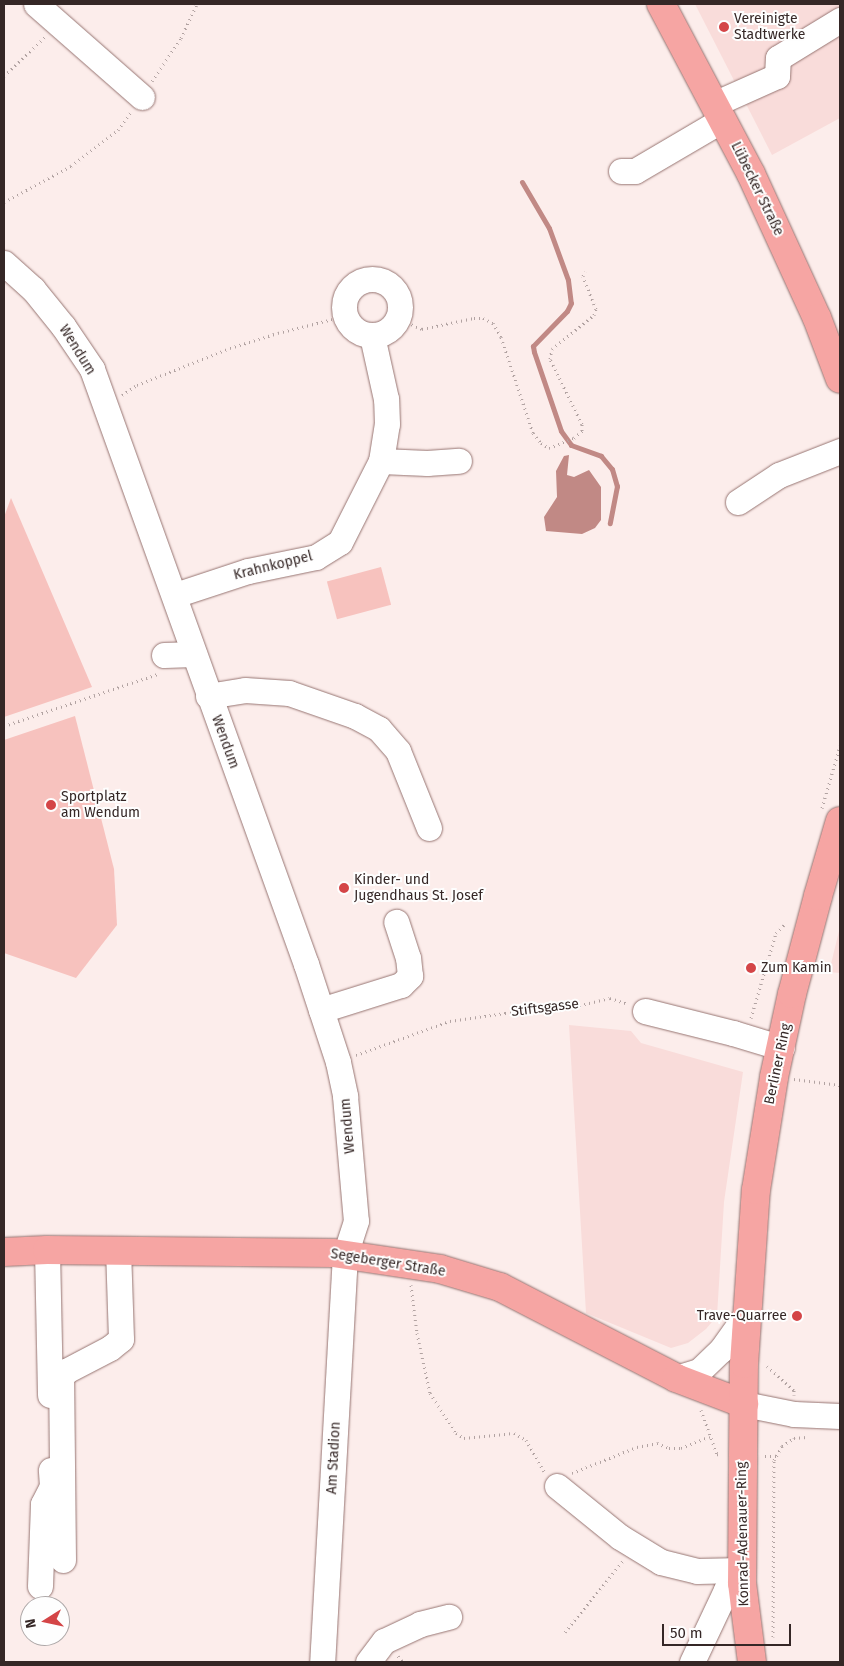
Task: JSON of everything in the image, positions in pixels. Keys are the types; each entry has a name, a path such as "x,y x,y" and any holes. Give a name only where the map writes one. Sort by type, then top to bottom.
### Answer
{"main road":[{"name":"Lübecker Straße","path":"661,4 751,174 817,318 839,372"},
{"name":"Berliner Ring","path":"744,1404 756,1190 774,1077 782,1048 792,994 840,821"},
{"name":"Segeberger Straße","path":"4,1252 118,1250 345,1254 440,1269 500,1287 676,1378 744,1404"},
{"name":"Konrad-Adenauer-Ring","path":"744,1404 742,1577 752,1662"}],"street":[{"path":"36,4 142,97"},
{"path":"621,172 634,171 718,112 777,76 778,58 840,20"},
{"name":"Wendum","path":"4,263 33,289 64,326 92,369 175,595 208,696 321,1010 338,1062 345,1096 356,1221 345,1254"},
{"path":"375,279 386,282 396,293 400,310 398,318 383,334 372,336 363,334 353,328 345,316 346,295 352,287 361,281 375,279"},
{"name":"Krahnkoppel","path":"175,595 248,570 316,557 340,542 381,461 387,424 386,399 372,336"},
{"path":"738,502 779,475 840,451"},
{"path":"381,461 428,463 459,461"},
{"path":"162,664 194,654"},
{"path":"208,696 245,690 289,693 356,716 379,730 398,752 429,828"},
{"path":"321,1010 401,985 410,976 408,958 396,922"},
{"path":"645,1011 782,1048"},
{"path":"40,1586 43,1504 52,1486 47,1250"},
{"path":"63,1560 61,1377 66,1371 110,1348 121,1339 118,1250"},
{"name":"Am Stadion","path":"322,1662 345,1254"},
{"path":"676,1378 699,1371 721,1350 748,1312"},
{"path":"744,1404 794,1414 840,1416"},
{"path":"554,1484 620,1537 661,1562 697,1571 742,1577"},
{"path":"692,1662 726,1590 742,1577"},
{"path":"368,1662 384,1641 420,1624 449,1617"}],"path":[{"path":"4,202 71,166 118,130 181,38 197,4"},
{"path":"4,76 58,24"},
{"path":"398,318 422,329 474,318 483,318 493,323 501,337 534,433 541,443 549,448 574,438 582,431 582,424 550,359 552,349 594,315 596,310 584,276 586,270"},
{"path":"106,404 137,386 230,348 278,333 345,316"},
{"path":"4,726 162,664"},
{"path":"747,1037 776,933 785,924"},
{"name":"Stiftsgasse","path":"338,1062 450,1022 506,1013 560,1010 610,998 645,1011"},
{"path":"774,1077 840,1085"},
{"path":"411,1279 417,1334 430,1393 456,1432 464,1438 514,1434 526,1440 554,1484 637,1447 657,1443 669,1448 681,1448 710,1436"},
{"path":"762,1362 794,1390 794,1394"},
{"path":"700,1412 717,1454 725,1455"},
{"path":"773,1643 774,1460 782,1446 794,1438 794,1432"},
{"path":"770,1456 777,1456"},
{"path":"565,1632 635,1546"}],"shaded area":[{"path":"695,4 840,4 840,118 772,155"},
{"path":"569,455 567,475 574,477 589,470 601,487 601,520 595,528 582,534 546,531 544,517 557,497 556,471 564,456"},
{"path":"11,498 92,687 4,717 4,517"},
{"path":"381,567 391,605 337,619 327,581"},
{"name":"Sportplatz am Wendum","path":"75,716 114,869 117,925 76,978 4,953 4,740"},
{"path":"840,927 840,973 829,972"},
{"path":"569,1025 631,1031 641,1043 743,1072 724,1202 717,1316 706,1329 688,1343 671,1348 586,1313"}],"waterway":[{"path":"522,182 549,228 568,280 571,303 567,311 533,346 534,352 561,431 571,445 601,456 612,469 617,486 610,523"}],"place":[{"name":"Vereinigte Stadtwerke","path":"724,27"},
{"name":"Sportplatz am Wendum","path":"51,805"},
{"name":"Kinder- und Jugendhaus St. Josef","path":"344,888"},
{"name":"Zum Kamin","path":"751,968"},
{"name":"Trave-Quarree","path":"797,1316"}]}
